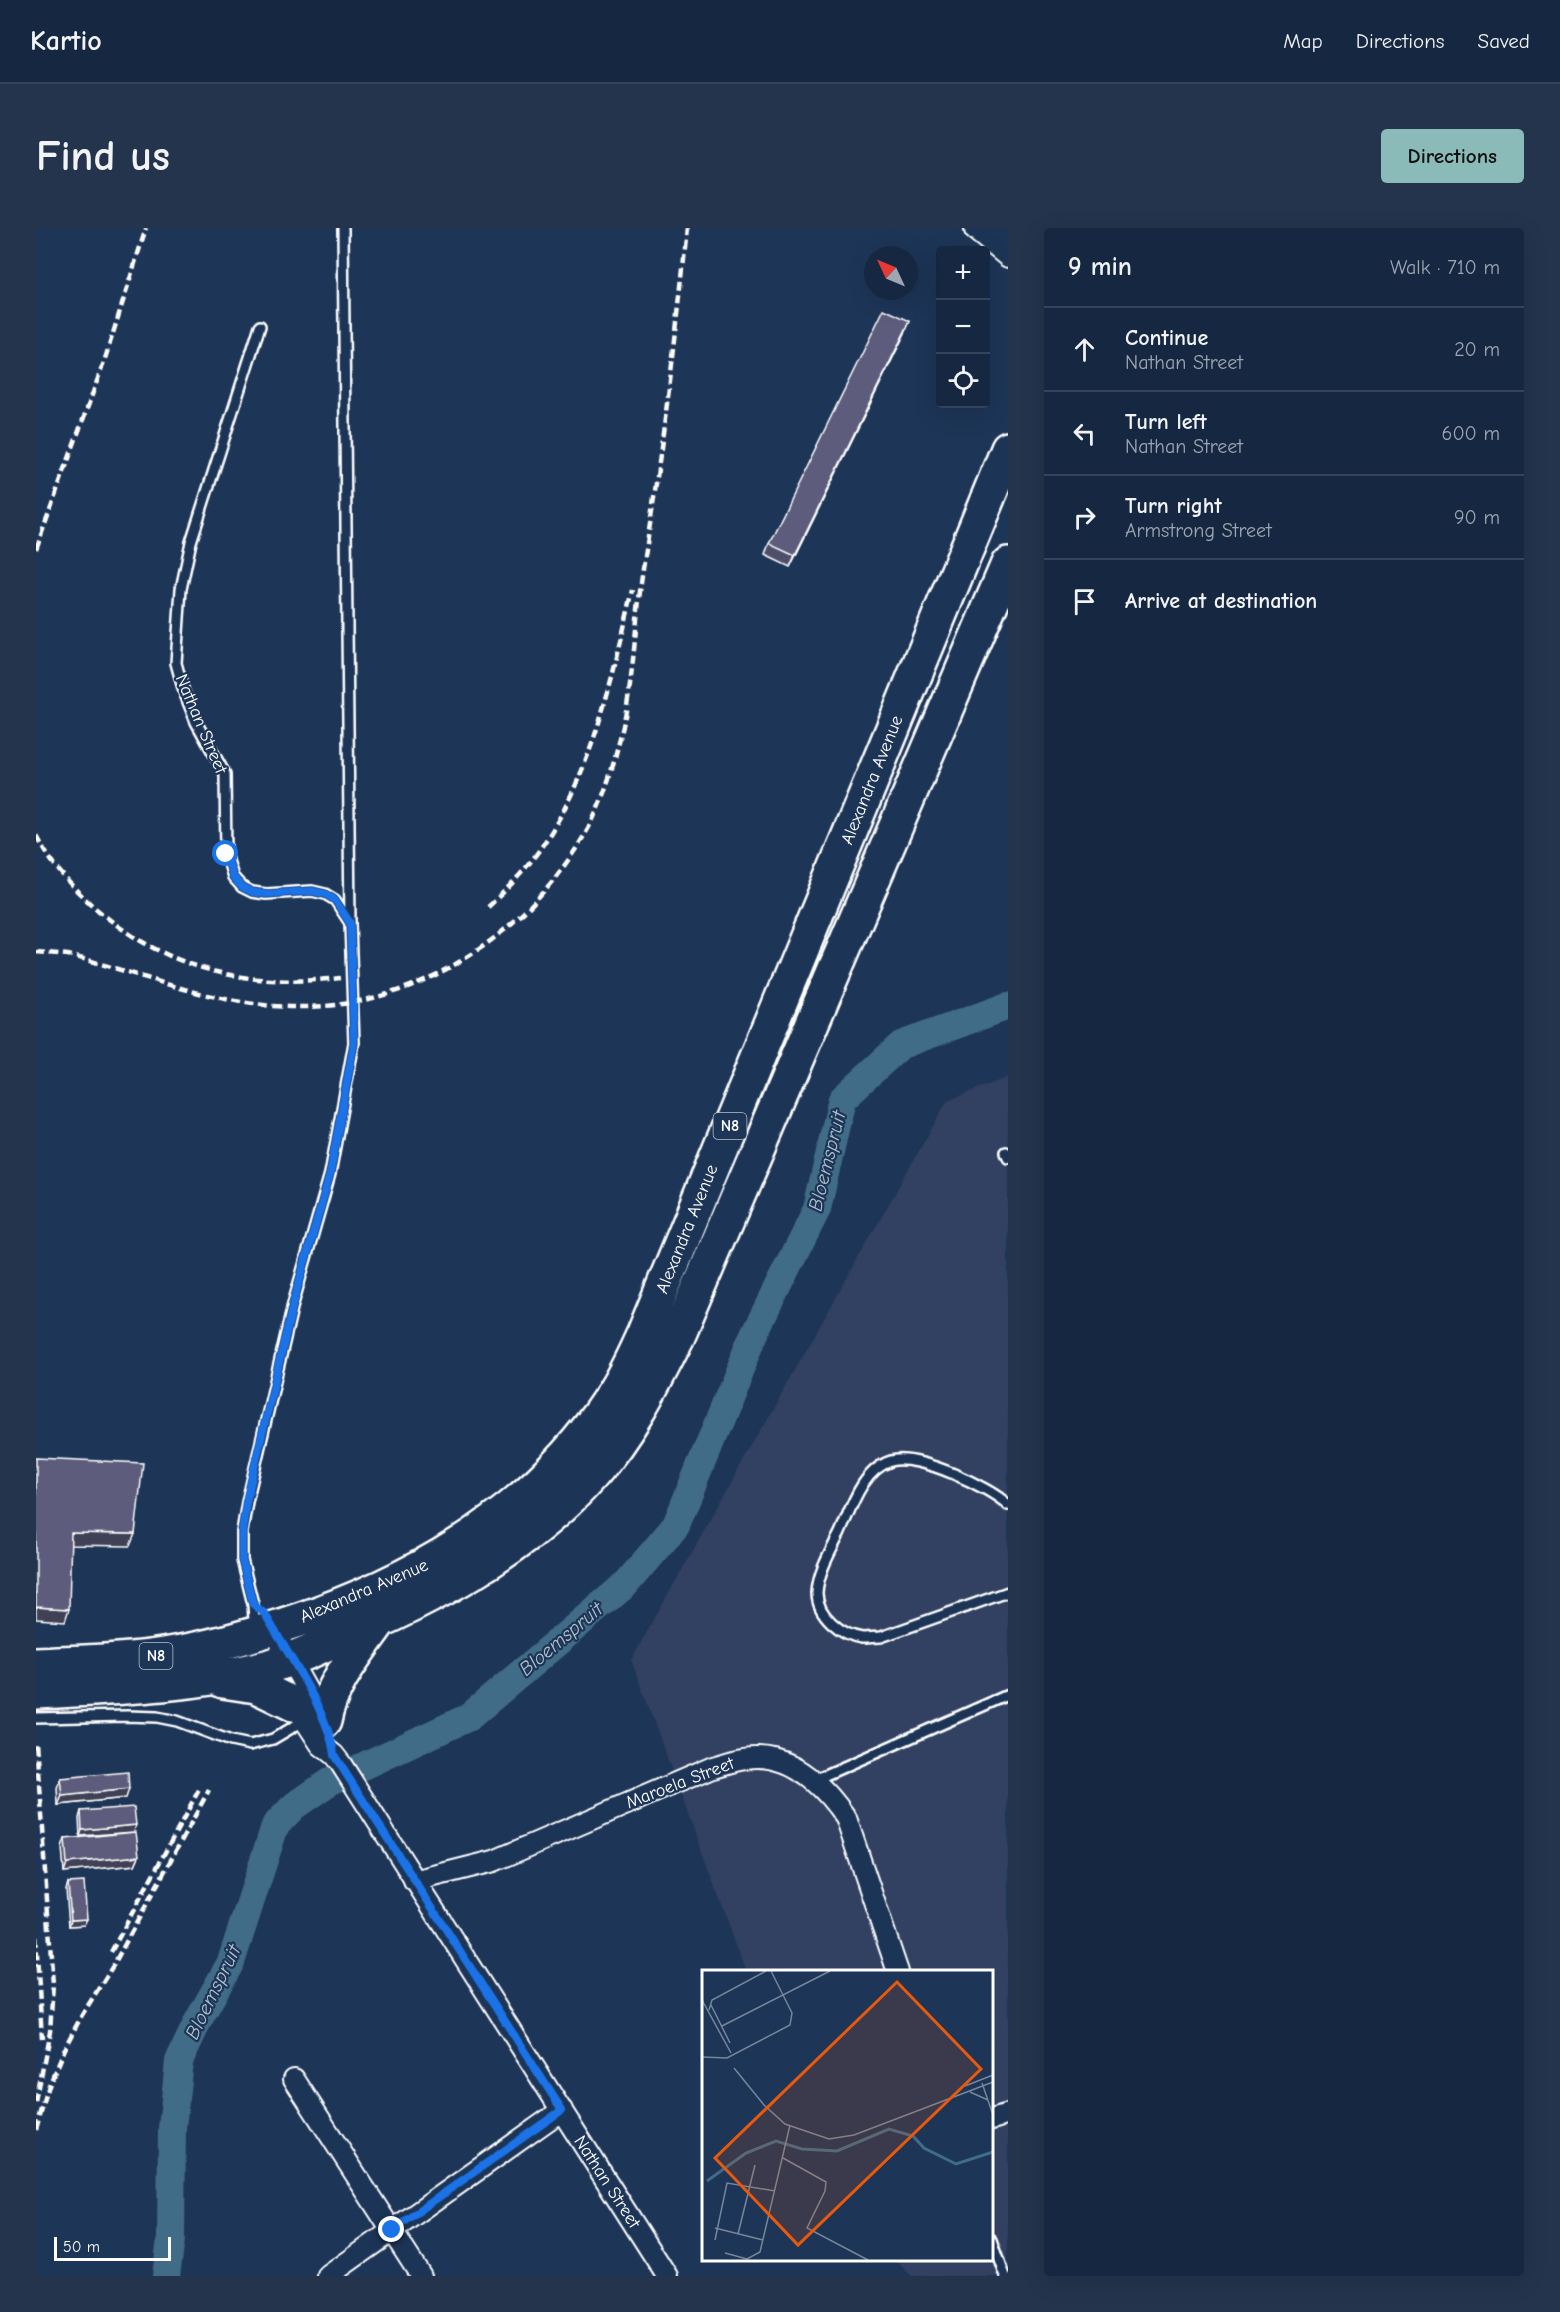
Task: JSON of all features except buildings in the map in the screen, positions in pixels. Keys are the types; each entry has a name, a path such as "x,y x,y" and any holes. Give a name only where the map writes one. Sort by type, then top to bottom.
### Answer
{"highway":[{"name":"Alexandra Avenue","path":"36,1664 163,1655 239,1640 264,1621 338,1606 399,1580 466,1541 522,1498 572,1448 611,1396 644,1334 1008,449"},
{"name":"Alexandra Avenue","path":"36,1692 197,1679 282,1663 379,1622 482,1566 538,1525 591,1477 615,1448 637,1415 679,1334 1008,564"},
{"path":"197,1679 256,1686 310,1714 327,1706 334,1689 379,1622"}],"street":[{"path":"973,229 1008,235"},
{"path":"973,229 1008,257"},
{"name":"Nathan Street","path":"264,1621 282,1663 310,1714 333,1738 337,1759 667,2276"},
{"name":"Maroela Street","path":"414,1881 494,1861 713,1767 746,1758 770,1759 796,1767 814,1779 832,1797 846,1818 897,1970"},
{"path":"294,2079 421,2276"},
{"path":"328,2276 562,2110"},
{"path":"993,2119 1008,2114"}],"lane":[{"path":"343,228 350,923"},
{"name":"Nathan Street","path":"260,326 191,542 181,589 176,663 196,722 225,774 226,854 233,877 242,887 252,892 266,894 312,891 325,894 335,900 350,923 354,1043 330,1174 290,1315 254,1466 244,1522 242,1560 264,1621"},
{"path":"1008,1504 984,1487 925,1464 907,1459 891,1461 876,1469 861,1487 821,1574 817,1594 821,1609 832,1623 861,1638 881,1637 1008,1592"},
{"path":"814,1779 1008,1695"},
{"path":"36,1718 127,1716 157,1718 177,1721 231,1741 250,1745 273,1739 310,1714"},
{"path":"993,2242 1005,2276"}],"shaded area":[{"path":"1008,1077 1008,2276 912,2276 896,2261 993,2261 993,1970 746,1970 631,1660 947,1101"}],"waterway":[{"name":"Bloemspruit","path":"166,2276 171,2239 172,2128 179,2061 199,2019 231,1962 275,1826 293,1807 329,1782 469,1717 626,1584 676,1525 754,1335 817,1209 842,1099 901,1045 1008,1006"}],"railway":[{"path":"36,549 104,362 146,228"},
{"path":"36,952 68,955 193,992 245,1003 298,1007 343,1004 386,994 428,979 467,957 502,931 535,901 564,867 593,819 609,778 623,724 631,681 640,591 668,399 687,228"},
{"path":"488,907 513,883 535,856 555,826 571,795 597,728 633,590"},
{"path":"36,835 56,867 81,895 127,932 155,949 212,971 243,977 274,980 340,978"},
{"path":"36,1743 53,1985 50,2031 36,2103"},
{"path":"111,1952 201,1786"},
{"path":"36,2130 49,2085 64,2049 114,1964 209,1790"},
{"path":"36,1937 42,2039"}],"route":[{"path":"226,854 233,877 242,887 252,892 266,894 312,891 325,894 335,900 350,923 354,1043 330,1174 293,1304 246,1502 242,1532 242,1560 247,1582 253,1604 265,1614 319,1710 333,1738 334,1755 562,2110 392,2230"}]}
